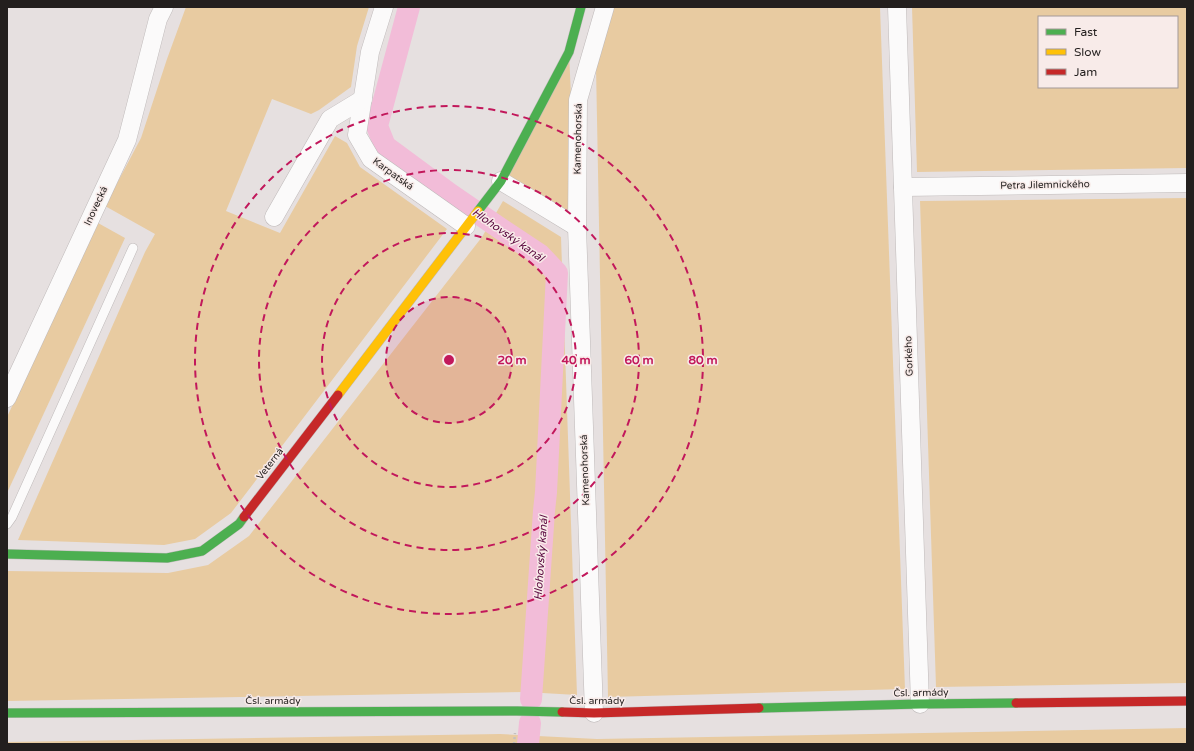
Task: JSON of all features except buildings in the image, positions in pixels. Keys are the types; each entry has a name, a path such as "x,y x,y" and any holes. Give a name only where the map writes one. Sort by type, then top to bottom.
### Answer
{"street":[{"name":"Inovecká","path":"7,398 127,140 158,19 164,7"},
{"name":"Karpatská","path":"384,7 370,52 357,135 371,159 466,226"},
{"path":"466,226 502,181 569,52 581,7"},
{"name":"Kamenohorská","path":"594,712 577,227 578,100 605,7"},
{"name":"Gorkého","path":"897,7 920,704"},
{"path":"274,217 330,119 363,99"},
{"path":"502,181 577,227"},
{"name":"Petra Jilemnického","path":"903,187 1187,183"},
{"name":"Veterná","path":"7,554 167,558 202,551 239,524 466,226"},
{"name":"Čsl. armády","path":"7,713 594,712 920,704 1187,701"}],"lane":[{"path":"7,524 133,248"}],"shaded area":[{"path":"186,7 369,7 357,46 351,87 311,114 272,99 226,211 280,233 335,136 347,143 360,167 447,229 231,513 195,539 164,545 18,540 145,252 155,234 105,206 141,138"},
{"path":"613,7 880,7 905,689 608,697 596,67"},
{"path":"912,7 1187,7 1187,168 917,172"},
{"path":"569,52 577,227 501,181"},
{"path":"1187,198 1187,683 936,687 920,201"},
{"path":"503,201 561,237 577,695 525,692 7,701 7,571 168,573 208,565 249,536 482,237"},
{"path":"98,223 125,238 7,493 7,417"},
{"path":"1187,728 1187,744 7,744 7,742 500,734 597,739"}],"waterway":[{"name":"Hlohovský kanál","path":"409,7 377,126 385,146 450,194 540,255 557,273 546,492 531,699"},
{"name":"Hlohovský kanál","path":"528,744 530,723"}],"traffic: fast":[{"path":"478,211 501,181 569,52 581,7"},
{"path":"7,554 167,558 202,551 239,524 244,517"},
{"path":"759,708 1016,703"},
{"path":"7,713 562,712"}],"traffic: slow":[{"path":"338,395 478,211"}],"traffic: jam":[{"path":"244,517 338,395"},
{"path":"1016,703 1187,701"},
{"path":"562,712 594,713 759,708"}]}
